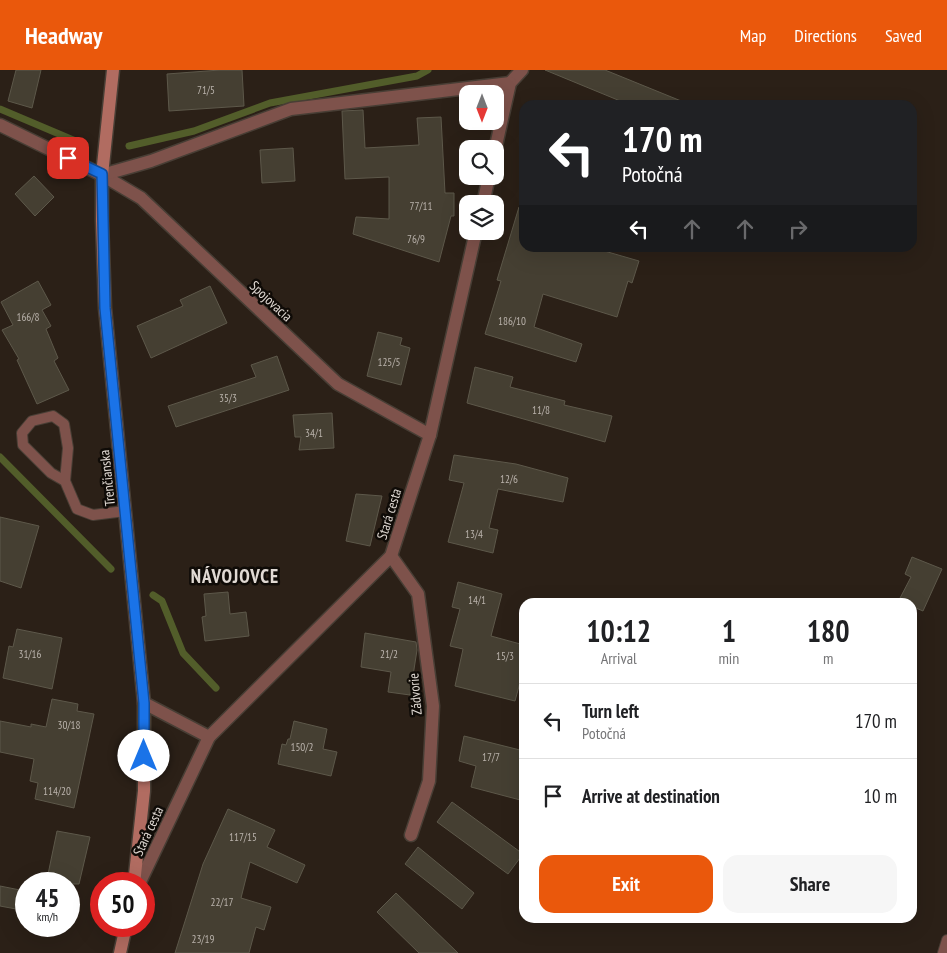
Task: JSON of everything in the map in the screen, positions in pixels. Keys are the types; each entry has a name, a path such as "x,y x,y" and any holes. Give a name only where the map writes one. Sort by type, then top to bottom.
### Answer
{"main road":[{"name":"Trenčianska","path":"113,70 102,174 105,308 144,703 144,791 135,872"},
{"path":"120,953 124,937"}],"street":[{"path":"497,140 510,83 522,70"},
{"path":"102,174 150,161 291,109 510,83"},
{"name":"Spojovacia","path":"0,125 102,174 141,198 338,384 430,434"},
{"name":"Stará cesta","path":"145,872 209,737 391,556 430,434 474,240"},
{"name":"Zádvorie","path":"391,556 418,594 433,706 429,781 411,835"},
{"path":"144,703 209,737"}],"lane":[{"path":"66,481 51,473 23,445 22,433 32,422 53,416 64,424 68,448 66,481 77,509 93,514 125,511"},
{"path":"943,953 947,940"}],"building":[{"path":"16,70 41,70 32,108 8,101"},
{"path":"242,70 244,106 169,111 167,74"},
{"path":"545,70 605,70 679,100 618,100"},
{"path":"363,110 365,148 419,145 417,118 441,117 445,193 454,193 454,216 451,216 439,262 353,234 356,217 389,219 389,177 345,179 342,111"},
{"path":"293,148 295,181 262,183 260,150"},
{"path":"34,176 54,197 35,216 15,194"},
{"path":"519,207 519,252 608,252 639,261 632,283 628,281 617,317 543,294 534,327 582,344 576,362 485,334 501,281 497,280"},
{"path":"38,281 51,305 42,310 51,326 46,329 58,358 54,361 69,390 37,404 17,360 19,359 2,330 13,325 1,302"},
{"path":"210,286 227,323 151,358 137,326 183,306 180,300"},
{"path":"378,332 402,338 400,345 410,348 401,385 367,376"},
{"path":"277,356 289,390 176,427 168,406 256,377 251,365"},
{"path":"475,367 513,377 510,387 565,401 564,405 612,416 605,442 467,403"},
{"path":"332,413 334,448 299,450 301,437 295,437 293,415"},
{"path":"454,455 516,464 568,478 563,502 498,489 489,528 498,530 493,553 448,542 464,483 449,480"},
{"path":"356,494 382,496 370,546 346,541"},
{"path":"0,517 39,526 21,588 0,581"},
{"path":"912,557 942,569 923,611 917,608 917,598 900,598 911,577 905,574"},
{"path":"458,582 502,594 491,636 519,644 519,686 515,701 455,686 463,649 450,646 460,609 452,607"},
{"path":"228,592 230,614 246,612 249,636 205,641 202,617 206,616 204,594"},
{"path":"17,629 62,638 52,689 3,678 9,646 13,647"},
{"path":"365,633 416,642 417,650 410,695 388,692 391,672 361,667"},
{"path":"52,699 78,704 77,711 94,714 74,808 35,799 38,783 30,781 34,759 0,752 0,721 31,727 31,724 46,727"},
{"path":"294,721 327,729 323,749 337,752 331,776 278,764 282,744 286,745 288,739 290,739"},
{"path":"464,736 519,750 519,800 471,787 476,766 459,761"},
{"path":"452,802 519,851 519,859 508,874 437,822"},
{"path":"228,809 275,830 267,847 305,865 297,883 250,862 241,898 271,907 264,930 256,927 249,953 175,953 203,864"},
{"path":"57,831 90,837 80,880 80,872 48,872"},
{"path":"418,847 474,893 462,909 405,864"},
{"path":"0,886 15,889 15,909 0,906"},
{"path":"396,893 458,953 419,953 377,912"}],"waterway":[{"path":"129,146 194,131 270,103 417,76 428,70"},
{"path":"0,109 85,145"},
{"path":"0,457 111,569"},
{"path":"153,595 162,601 183,653 216,688"}],"district":[{"name":"NÁVOJOVCE","path":"235,576"}],"route":[{"path":"68,158 102,174 105,308 144,703 144,756"}]}
